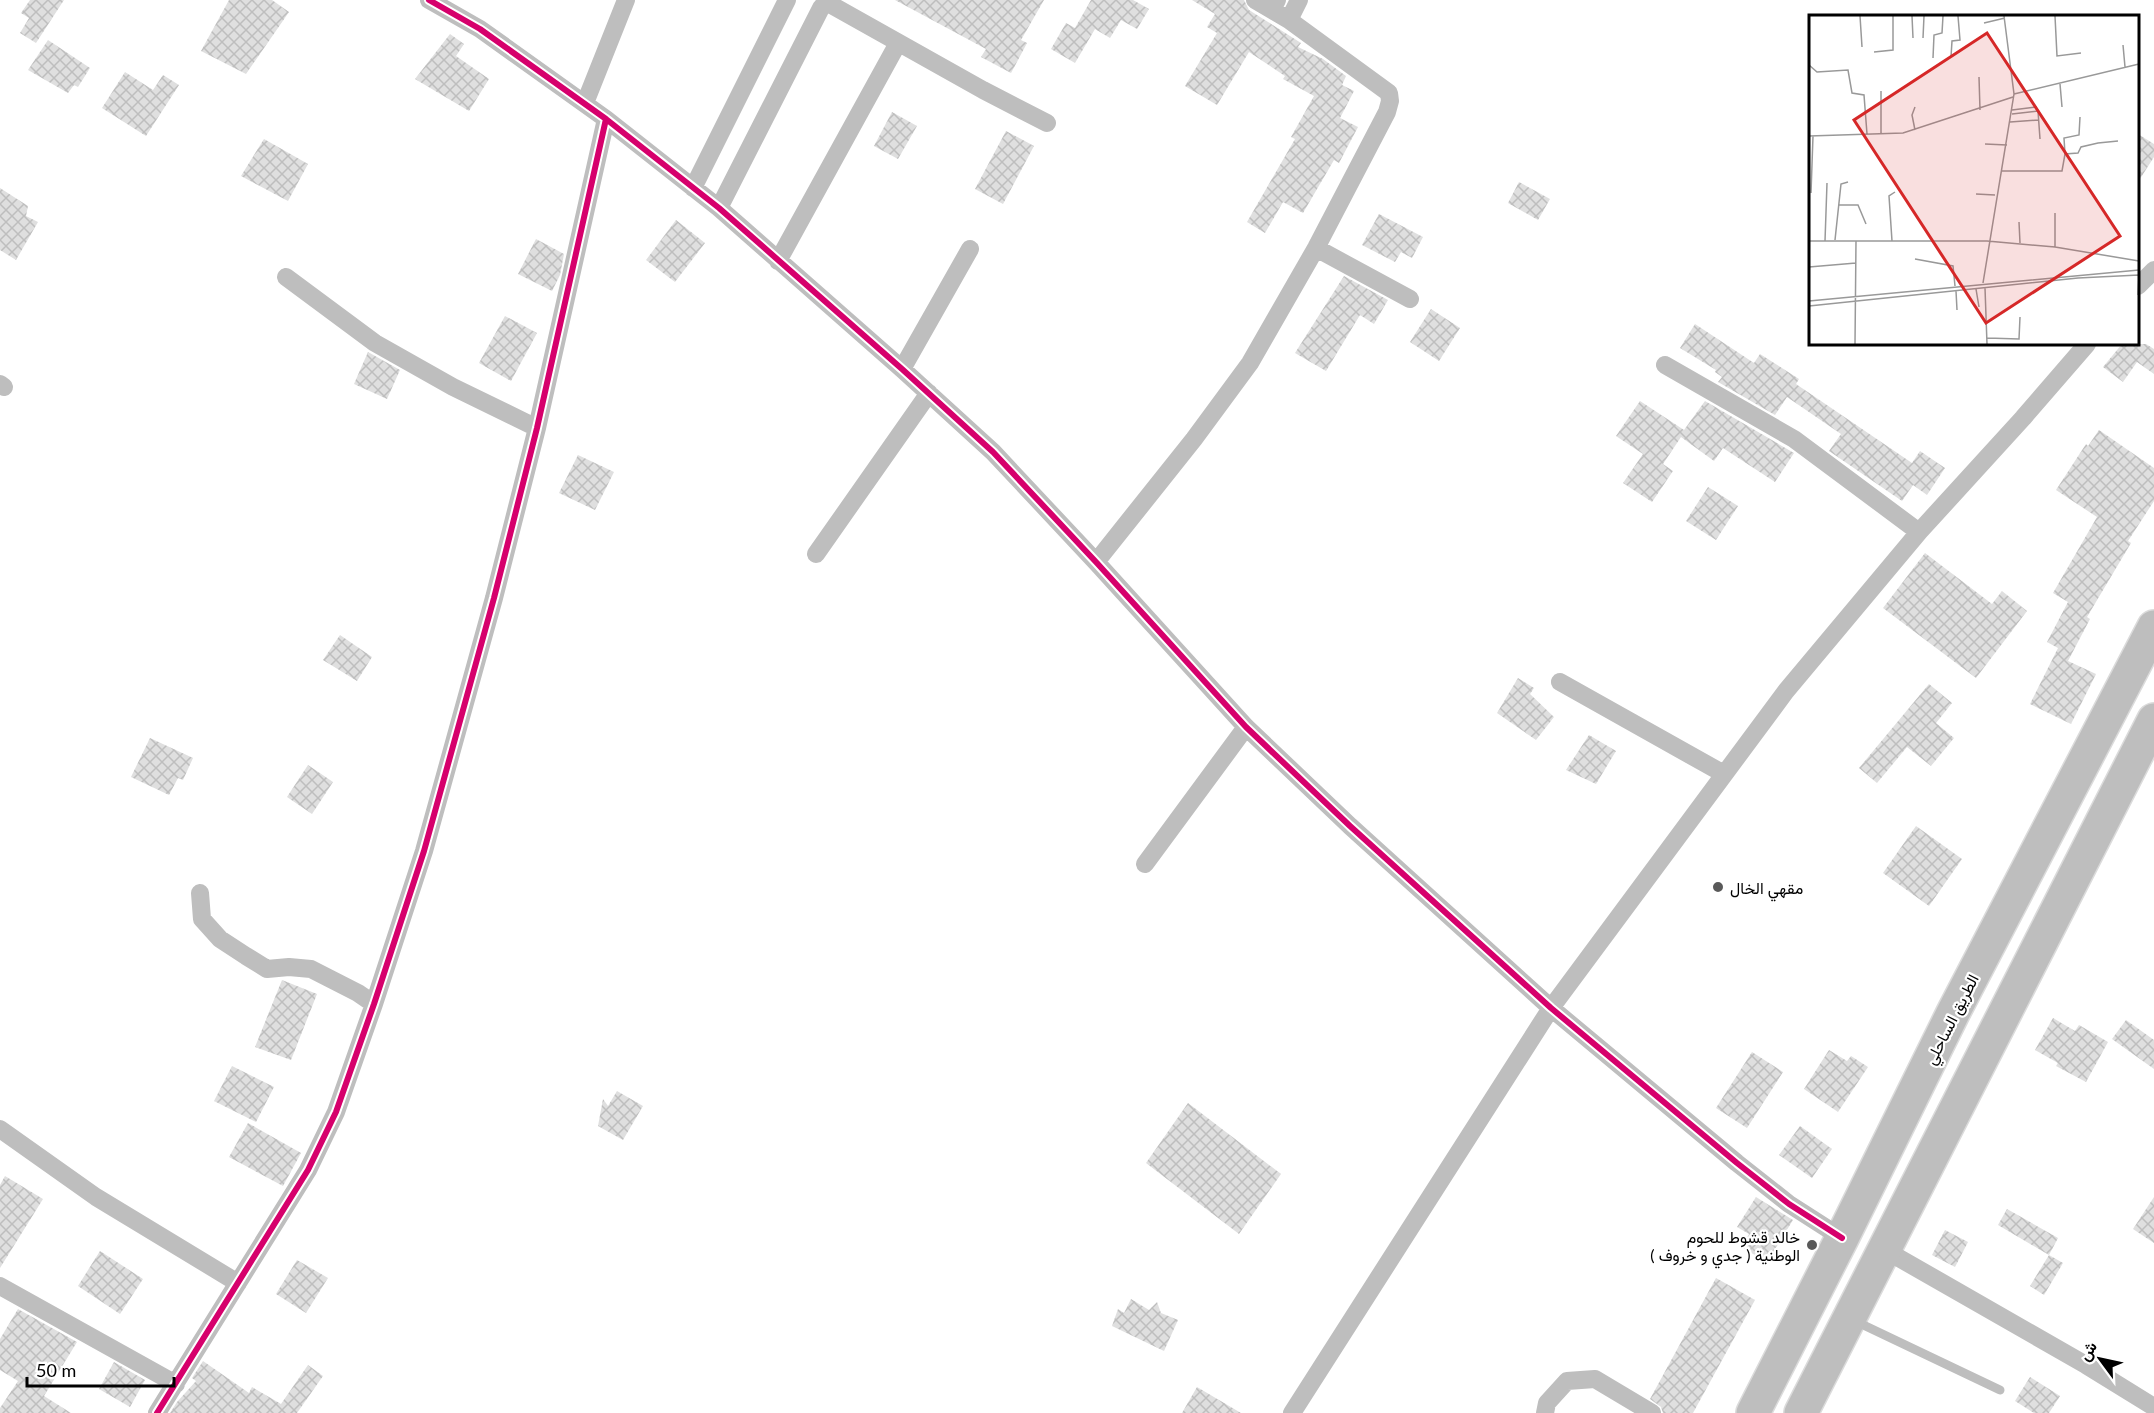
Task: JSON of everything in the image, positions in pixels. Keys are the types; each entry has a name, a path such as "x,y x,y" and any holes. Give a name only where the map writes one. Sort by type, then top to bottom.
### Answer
{"highway":[{"name":"الطريق الساحلي","path":"1753,1413 1953,1013 2154,627"},
{"path":"1801,1413 2154,720"}],"street":[{"path":"429,0 480,29 585,103 719,208 993,452 1246,727 1350,826 1551,1008 1737,1164 1789,1204 1842,1238"},
{"path":"585,103 626,0"},
{"path":"693,188 787,0"},
{"path":"1096,562 1194,439 1250,363 1316,248 1387,112 1390,101 1389,93 1289,20 1274,5 1255,0"},
{"path":"1289,20 1299,0"},
{"path":"719,208 824,4 829,2 898,43 1047,123"},
{"path":"778,261 898,43"},
{"path":"157,1413 308,1170 336,1112 374,1004 427,841 495,598 537,428 606,119"},
{"path":"1316,248 1410,299"},
{"path":"902,369 970,249"},
{"path":"2139,285 2154,270"},
{"path":"286,277 384,349 453,387 537,428"},
{"path":"1292,1413 1551,1008 1724,774 1786,691 1918,531 2023,418 2085,345"},
{"path":"1665,365 1794,439 1918,531"},
{"path":"816,554 929,393"},
{"path":"1560,682 1724,774"},
{"path":"1145,864 1246,727"},
{"path":"200,893 202,919 220,939 246,956 267,969 289,967 311,969 358,993 374,1004"},
{"path":"0,1129 96,1197 238,1283"},
{"path":"1885,1250 2086,1365 2154,1407"},
{"path":"0,1286 176,1384"},
{"path":"1545,1413 1547,1403 1567,1380 1595,1379 1652,1413"}],"lane":[{"path":"1850,1318 2000,1390"}],"building":[{"path":"30,0 64,0 36,43 20,33 29,18 21,13"},
{"path":"229,0 272,0 289,12 246,74 201,51"},
{"path":"895,0 1044,0 1021,40 1027,43 1011,73 981,57 986,49"},
{"path":"1091,0 1133,0 1149,9 1137,29 1121,20 1110,38 1095,29 1075,63 1051,49 1066,23 1075,28"},
{"path":"1192,0 1244,0 1249,10 1301,43 1298,47 1323,59 1346,76 1342,85 1354,91 1340,118 1358,127 1339,163 1334,160 1303,213 1283,202 1265,233 1247,222 1295,139 1291,137 1314,96 1283,79 1285,76 1249,52 1217,105 1185,86 1217,33 1207,27 1215,14"},
{"path":"450,34 464,44 456,56 489,79 469,111 415,79"},
{"path":"48,40 90,68 78,87 74,85 68,93 28,70"},
{"path":"125,72 153,90 163,75 179,85 146,136 102,108"},
{"path":"892,112 917,126 898,159 874,146"},
{"path":"1006,131 1034,146 1003,204 975,189"},
{"path":"2139,135 2154,144 2154,157 2139,180"},
{"path":"264,139 308,164 288,201 241,176"},
{"path":"1519,182 1550,199 1538,220 1508,203"},
{"path":"0,188 28,206 26,216 38,222 16,260 0,250"},
{"path":"1379,214 1423,237 1412,258 1401,252 1395,262 1362,245"},
{"path":"676,220 705,243 675,282 646,260"},
{"path":"536,239 564,254 560,275 552,291 518,274"},
{"path":"1344,276 1388,300 1374,324 1360,315 1326,371 1295,353"},
{"path":"1431,309 1460,328 1439,361 1410,342"},
{"path":"505,316 537,333 511,381 479,363"},
{"path":"1695,324 1754,363 1760,354 1799,379 1796,384 1912,463 1920,451 1945,468 1927,495 1913,485 1902,501 1829,451 1841,434 1787,397 1775,415 1718,382 1722,377 1715,372 1716,370 1680,348"},
{"path":"2146,344 2154,349 2154,374 2137,362 2123,382 2103,367 2121,345"},
{"path":"368,352 400,370 387,399 354,384"},
{"path":"1640,401 1684,430 1705,401 1794,453 1775,482 1723,448 1714,461 1681,437 1663,464 1673,471 1652,502 1623,483 1643,454 1616,436"},
{"path":"2099,430 2154,468 2154,501 2128,541 2131,543 2087,617 2090,619 2068,661 2096,674 2071,724 2030,704 2058,648 2047,642 2068,602 2053,593 2097,517 2056,490 2086,444 2088,446"},
{"path":"578,455 614,472 595,510 559,493"},
{"path":"1708,487 1738,506 1716,540 1686,521"},
{"path":"1925,553 1992,604 2002,591 2027,611 1976,678 1883,608"},
{"path":"340,635 372,657 357,681 323,660"},
{"path":"1518,678 1534,688 1530,694 1554,717 1536,740 1497,713"},
{"path":"1929,684 1952,703 1936,723 1954,738 1931,766 1907,747 1877,783 1859,768"},
{"path":"1589,735 1616,751 1596,784 1566,770"},
{"path":"150,738 193,758 183,780 178,778 169,795 131,777"},
{"path":"308,765 333,782 312,814 287,797"},
{"path":"1916,826 1962,859 1929,906 1883,873"},
{"path":"282,980 317,994 291,1060 255,1047"},
{"path":"2053,1018 2075,1031 2079,1025 2108,1042 2086,1082 2056,1066 2058,1063 2035,1050"},
{"path":"2126,1020 2154,1040 2154,1069 2112,1039"},
{"path":"1829,1050 1847,1061 1851,1056 1868,1067 1838,1112 1804,1089"},
{"path":"1752,1052 1783,1072 1747,1128 1716,1108"},
{"path":"232,1066 274,1087 256,1122 214,1101"},
{"path":"617,1091 643,1106 623,1140 598,1126 603,1099 608,1106"},
{"path":"1188,1103 1281,1174 1239,1234 1146,1163"},
{"path":"248,1123 301,1153 283,1186 229,1157"},
{"path":"1800,1126 1832,1149 1812,1178 1779,1155"},
{"path":"5,1176 43,1199 0,1268 0,1185"},
{"path":"1756,1197 1793,1220 1767,1262 1741,1247 1749,1234 1737,1227"},
{"path":"2154,1197 2154,1243 2133,1229"},
{"path":"2007,1209 2058,1238 2049,1255 1998,1225"},
{"path":"1945,1230 1968,1242 1955,1267 1932,1255"},
{"path":"100,1251 143,1279 120,1314 78,1286"},
{"path":"2049,1255 2063,1263 2044,1295 2030,1286"},
{"path":"297,1260 328,1278 306,1313 276,1294"},
{"path":"1716,1278 1755,1300 1693,1413 1663,1413 1661,1407 1650,1399"},
{"path":"1131,1299 1149,1310 1157,1302 1161,1313 1178,1320 1164,1351 1112,1326 1118,1309 1124,1313"},
{"path":"18,1309 77,1342 44,1396 71,1413 0,1413 0,1408 18,1381 0,1370 0,1339"},
{"path":"203,1361 249,1393 252,1387 281,1404 308,1365 323,1376 297,1413 170,1413 196,1381 192,1378"},
{"path":"114,1362 145,1380 130,1407 99,1389"},
{"path":"2030,1377 2060,1396 2049,1413 2034,1413 2015,1401"},
{"path":"1197,1387 1241,1413 1182,1413"}],"cycle path":[{"path":"429,0 480,29 606,119 719,208 993,452 1246,727 1350,826 1551,1008 1737,1163 1789,1204 1842,1238"},
{"path":"157,1413 308,1170 336,1112 374,1004 424,851 494,598 537,428 606,119"}],"place":[{"name":"مقهي الخال","path":"1718,887"},
{"name":"خالد قشوط للحوم الوطنية ( جدي و خروف )","path":"1812,1245"}]}
